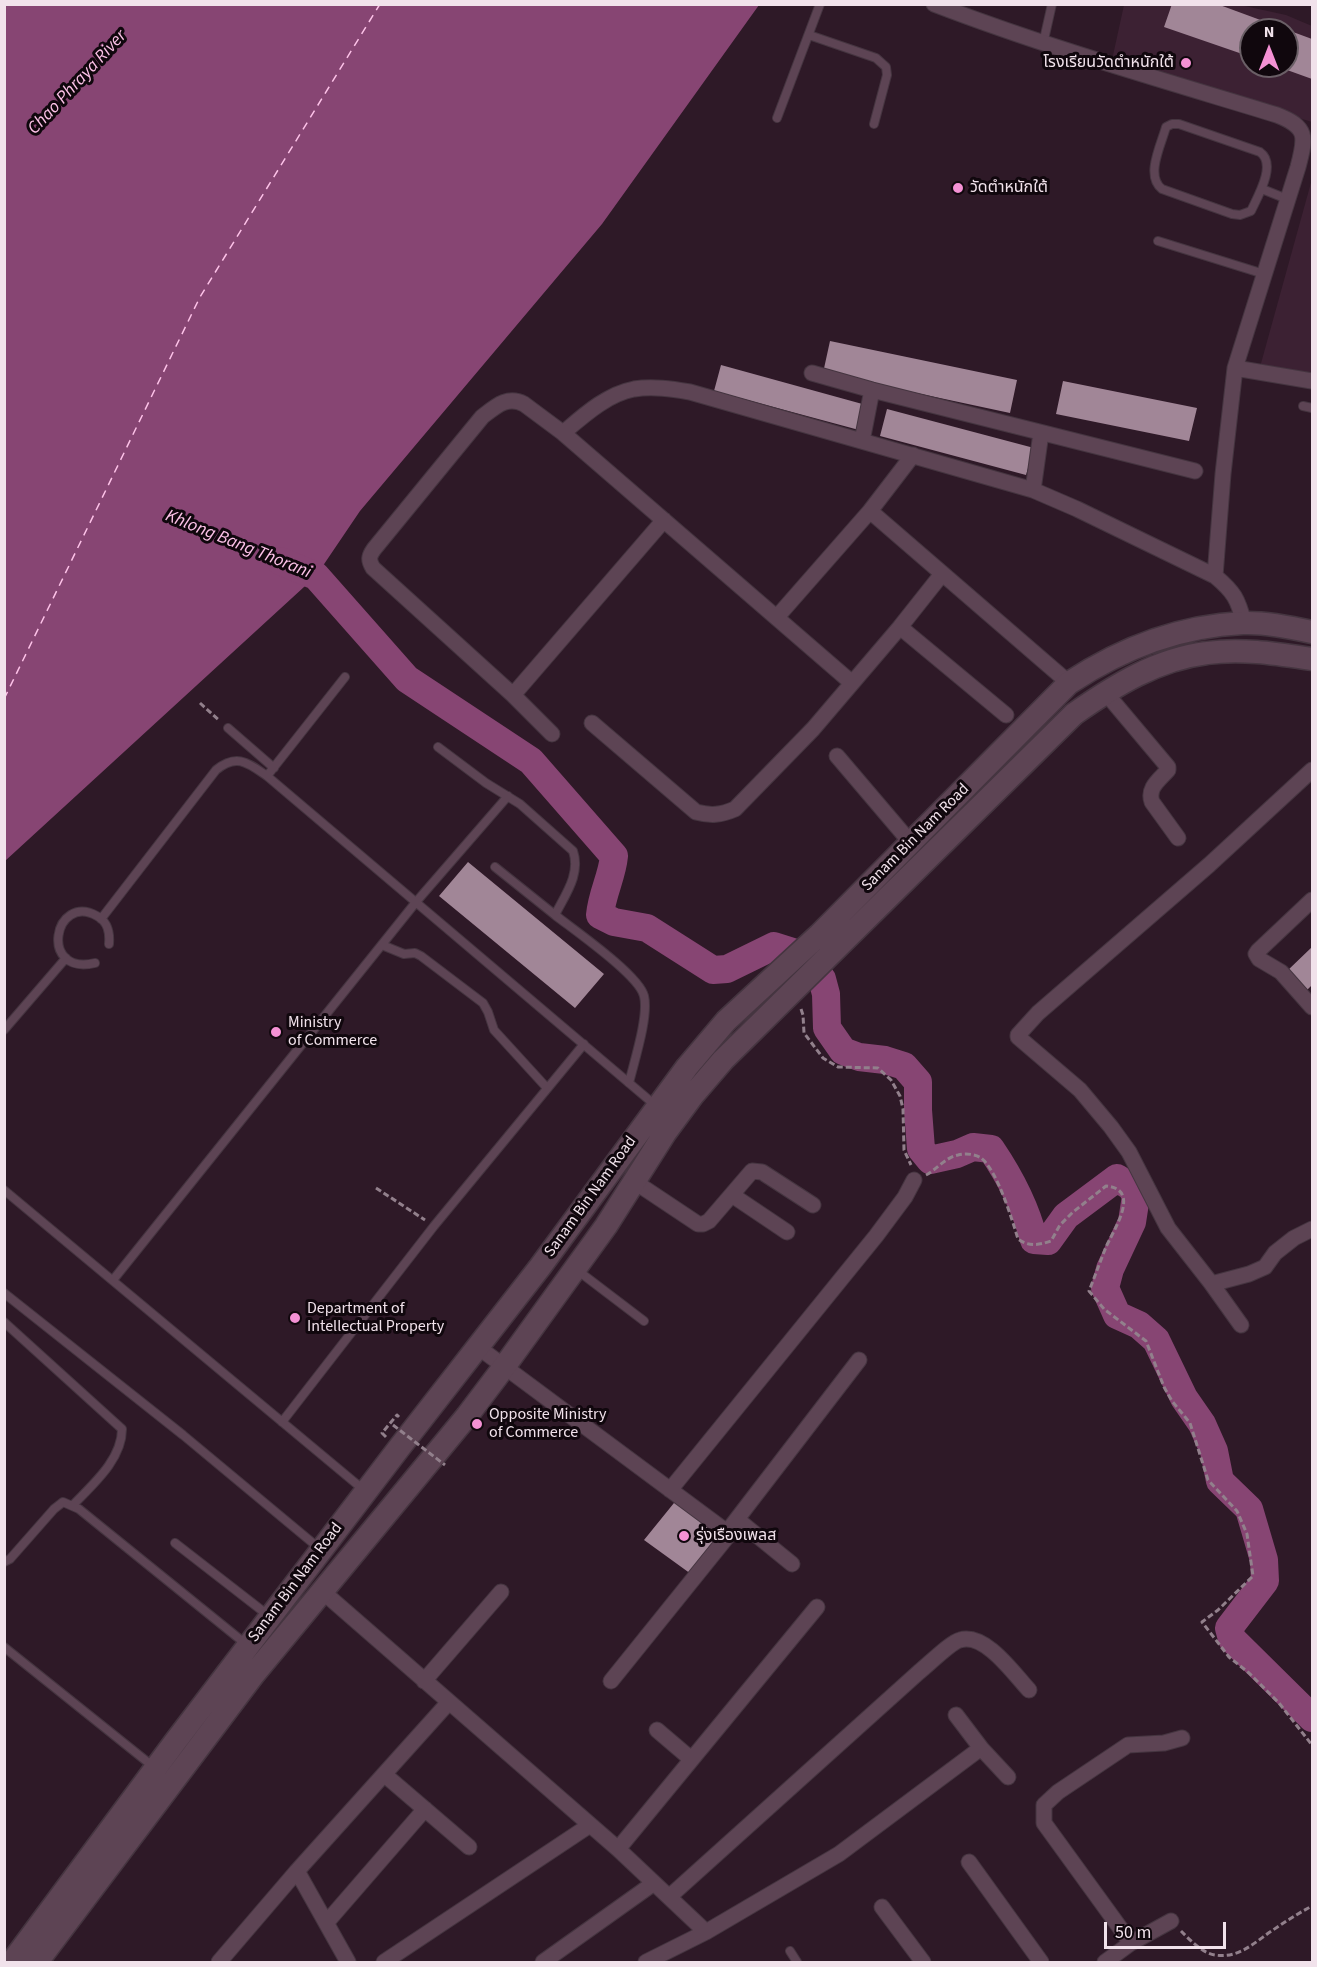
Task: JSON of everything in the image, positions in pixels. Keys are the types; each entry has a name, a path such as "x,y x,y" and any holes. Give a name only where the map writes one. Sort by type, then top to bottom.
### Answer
{"main road":[{"name":"Sanam Bin Nam Road","path":"37,1962 254,1674 467,1416 576,1269 665,1133 693,1095 723,1060 799,987 827,943 912,843 1070,683 1099,663 1137,645 1189,630 1244,623 1285,626 1312,632"},
{"name":"Sanam Bin Nam Road","path":"12,1962 270,1617 547,1259 657,1106 726,1021 787,965 827,943 1074,714 1105,692 1158,665 1206,652 1261,651 1312,659"}],"street":[{"path":"934,4 1043,44 1293,121 1301,130 1303,140 1300,160 1234,368 1215,576"},
{"path":"1234,368 1312,381"},
{"path":"812,373 1195,471"},
{"path":"563,433 590,410 614,396 633,389 658,388 690,392 1033,490 1215,576 1230,589 1239,601 1244,623"},
{"path":"862,441 872,390"},
{"path":"552,734 369,562 370,555 482,417 499,403 517,401 563,433 852,683"},
{"path":"1033,490 1041,433"},
{"path":"777,617 870,511 913,455"},
{"path":"870,511 1070,683"},
{"path":"513,695 664,520"},
{"path":"592,723 696,812 707,815 721,814 735,809 813,729 942,574"},
{"path":"900,627 1006,715"},
{"path":"1105,692 1168,766 1168,770 1150,789 1150,795 1178,838"},
{"path":"837,756 912,843"},
{"path":"1240,1325 1211,1282 1168,1228 1126,1146 1080,1090 1018,1037 1018,1032 1085,971 1209,865 1312,770"},
{"path":"1312,900 1256,954 1281,972 1312,1007"},
{"path":"635,1182 698,1224 709,1221 752,1171 762,1172 813,1205"},
{"path":"670,1490 869,1244 905,1197 914,1180"},
{"path":"732,1195 787,1232"},
{"path":"1211,1282 1215,1283 1249,1274 1265,1267 1275,1253 1294,1238 1312,1229"},
{"path":"478,1347 727,1532"},
{"path":"611,1681 727,1537 727,1532 859,1360"},
{"path":"738,1520 792,1564"},
{"path":"322,1592 618,1849 706,1932"},
{"path":"424,1680 501,1592"},
{"path":"618,1849 817,1607"},
{"path":"669,1897 919,1672 958,1640 970,1639 989,1647 1029,1690"},
{"path":"219,1962 297,1871 449,1702"},
{"path":"956,1715 981,1748 1008,1777"},
{"path":"657,1730 691,1759"},
{"path":"1131,1943 1044,1823 1044,1806 1058,1792 1128,1745 1164,1743 1182,1738"},
{"path":"646,1962 706,1932 839,1854 981,1748"},
{"path":"385,1775 469,1847"},
{"path":"327,1922 425,1809"},
{"path":"384,1962 590,1825"},
{"path":"969,1862 1041,1962"},
{"path":"297,1871 327,1922 345,1961"},
{"path":"543,1962 654,1883"},
{"path":"882,1907 923,1962"},
{"path":"1105,1962 1131,1943 1171,1921"}],"lane":[{"path":"777,118 820,4"},
{"path":"1043,44 1052,4"},
{"path":"809,35 876,58 886,67 887,75 874,124"},
{"path":"1179,124 1260,152 1268,161 1262,189 1251,211 1240,215 1157,186 1154,175 1166,127 1179,124"},
{"path":"1262,189 1287,199"},
{"path":"1158,241 1264,274"},
{"path":"1303,406 1312,408"},
{"path":"267,776 345,677"},
{"path":"228,728 274,768"},
{"path":"438,747 486,783 520,804 573,851 576,868 571,884 555,915"},
{"path":"101,919 216,770 226,762 238,761 250,765 267,776 657,1106"},
{"path":"113,1280 416,903 508,796"},
{"path":"495,867 634,979 642,989 645,997 645,1011 628,1083"},
{"path":"94,963 76,964 60,951 57,942 58,933 66,919 83,912 101,919 107,926 110,944"},
{"path":"382,945 404,954 415,953 421,956 483,1003 494,1030 547,1088"},
{"path":"4,1030 66,958"},
{"path":"282,1422 434,1226 584,1044"},
{"path":"4,1190 366,1491"},
{"path":"576,1269 644,1321"},
{"path":"4,1293 183,1435 321,1550"},
{"path":"4,1322 122,1429 122,1440 107,1468 72,1506"},
{"path":"4,1562 10,1559 54,1509 63,1502 79,1509 249,1646"},
{"path":"175,1543 270,1617"},
{"path":"4,1647 156,1768"},
{"path":"790,1951 797,1962"}],"path":[{"path":"200,703 228,728"},
{"path":"799,987 804,1033 824,1058 838,1067 878,1068 891,1080 900,1096 903,1109 904,1150 914,1180 930,1173 955,1155 979,1156 988,1165 996,1180 1018,1239 1035,1245 1051,1241 1060,1225 1106,1186 1120,1191 1123,1200 1122,1216 1110,1238 1089,1291 1104,1309 1146,1341 1164,1387 1190,1423 1208,1480 1237,1511 1247,1534 1253,1576 1218,1610 1202,1622 1229,1657 1279,1703 1312,1745"},
{"path":"376,1188 434,1226"},
{"path":"382,1433 397,1415 399,1417 393,1425 445,1465"},
{"path":"1171,1921 1196,1946 1205,1951 1214,1955 1233,1955 1252,1947 1270,1932 1312,1906"}],"shaded area":[{"name":"โรงเรียนวัดตำหนักใต้","path":"1124,5 1240,5 1293,18 1239,18 1239,78 1299,78 1299,20 1312,26 1312,122 1112,60"},
{"path":"1312,179 1312,376 1260,367"}],"water":[{"name":"Chao Phraya River","path":"5,4 759,5 602,224 360,511 316,576 5,861"}],"building":[{"path":"1172,4 1217,4 1255,18 1239,18 1239,53 1164,27"},
{"path":"1299,34 1312,39 1312,79 1299,74"},
{"path":"830,341 1017,380 1010,413 823,373"},
{"path":"721,365 866,405 859,430 714,391"},
{"path":"1063,381 1197,408 1189,441 1056,414"},
{"path":"887,409 1034,448 1026,475 880,436"},
{"path":"468,862 604,974 575,1008 439,896"},
{"path":"1312,947 1312,985 1306,991 1287,971"},
{"name":"รุ่งเรืองเพลส","path":"678,1498 724,1532 691,1574 644,1540"}],"waterway":[{"name":"Khlong Bang Thorani","path":"280,561 316,576 407,679 531,761 614,856 600,915 614,922 647,928 713,970 727,969 774,946 793,952 811,966 822,979 826,994 827,1028 843,1051 859,1057 885,1060 904,1066 918,1082 921,1149 930,1160 957,1154 973,1147 991,1149 1017,1193 1034,1240 1048,1241 1066,1216 1117,1178 1131,1187 1136,1196 1132,1222 1110,1269 1105,1288 1117,1315 1139,1325 1156,1340 1184,1398 1202,1424 1214,1451 1220,1481 1249,1509 1264,1560 1265,1581 1229,1628 1232,1639 1312,1718"}],"ferry route":[{"path":"4,699 200,297 380,4"}],"place":[{"name":"โรงเรียนวัดตำหนักใต้","path":"1186,63"},
{"name":"วัดตำหนักใต้","path":"958,188"},
{"name":"Ministry of Commerce","path":"276,1032"},
{"name":"Department of Intellectual Property","path":"295,1318"},
{"name":"Opposite Ministry of Commerce","path":"477,1424"},
{"name":"รุ่งเรืองเพลส","path":"684,1536"}]}
